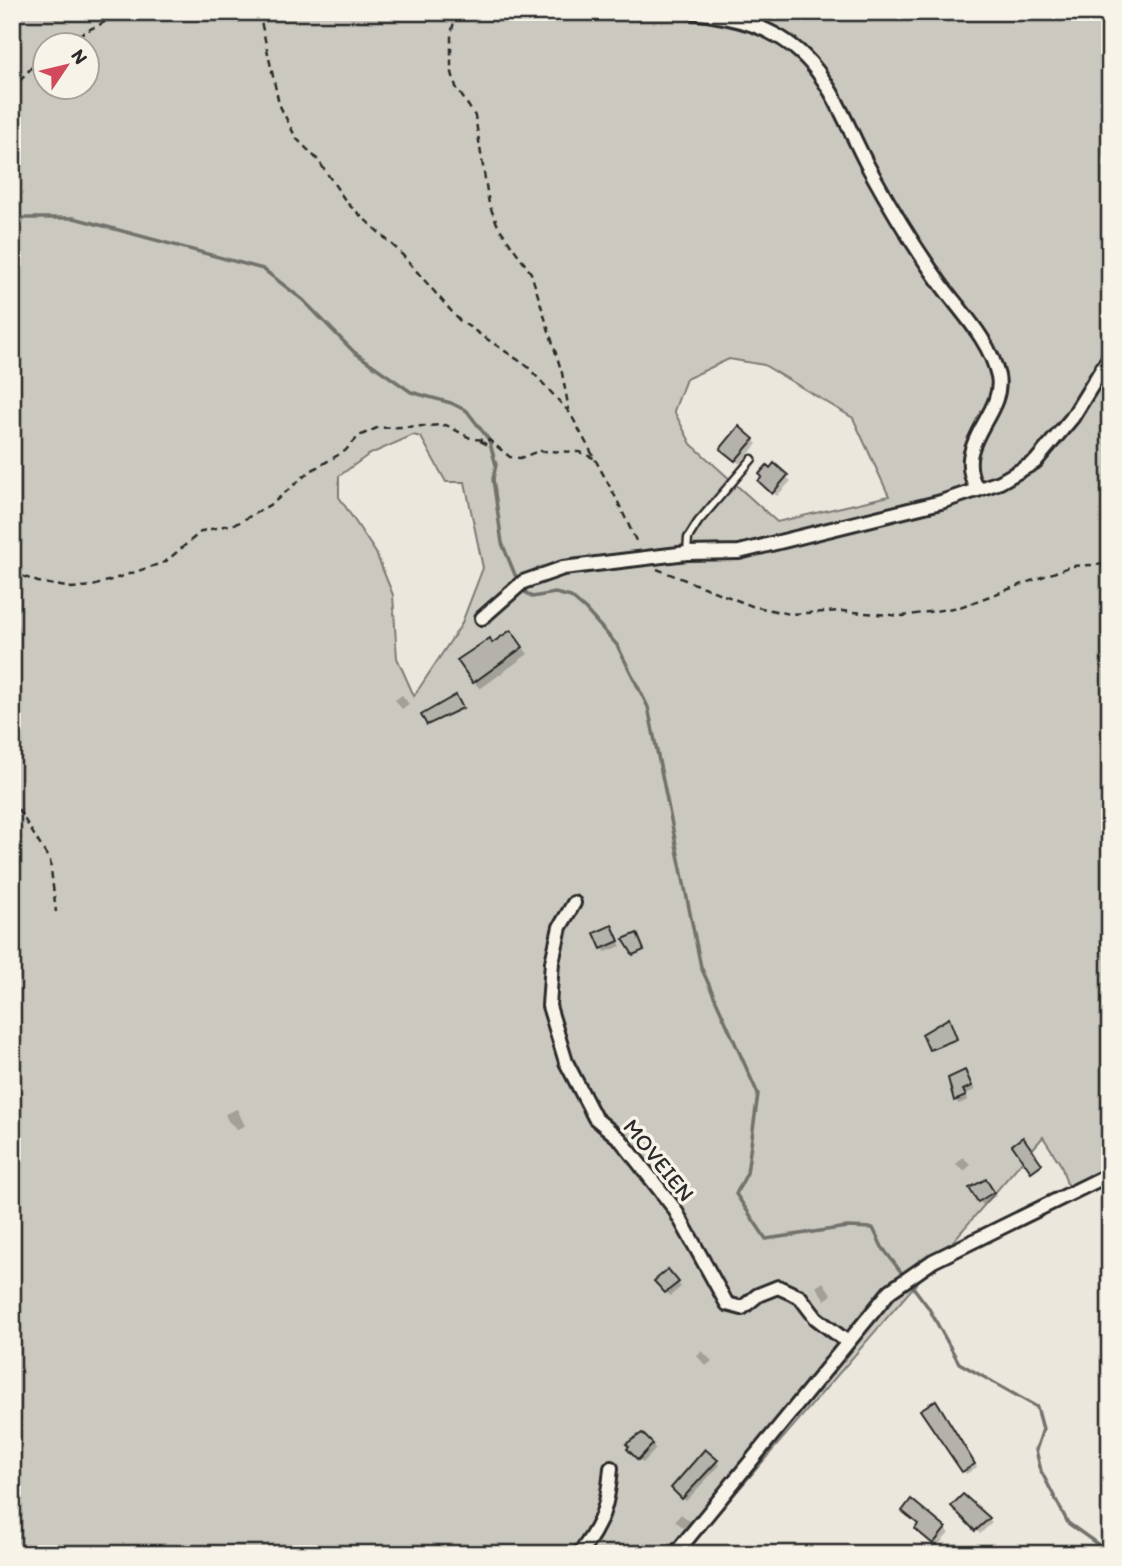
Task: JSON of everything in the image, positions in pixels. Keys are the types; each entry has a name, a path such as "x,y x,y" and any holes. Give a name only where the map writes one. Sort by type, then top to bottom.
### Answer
{"street":[{"path":"693,12 741,20 770,31 804,56 827,88 906,231 990,351 999,380 994,401 970,452 971,480 978,490"},
{"path":"482,618 523,582 563,568 687,553 739,552 1000,482 1035,461 1072,418 1110,356"},
{"name":"MOVEIEN","path":"574,903 557,938 552,962 549,1006 566,1062 595,1118 620,1139 674,1208 727,1304 741,1308 758,1295 778,1287 800,1297 816,1318 846,1341"},
{"path":"675,1554 846,1341 890,1292 933,1261 1110,1174"},
{"path":"579,1554 598,1530 611,1468"}],"lane":[{"path":"687,553 688,538 698,522 752,459"}],"path":[{"path":"84,32 125,12"},
{"path":"259,12 279,104 296,138 318,160 347,203 399,251 459,320 527,366 570,413 597,459 644,558 658,570 752,606 790,614 841,611 903,616 960,607 1072,566 1110,564"},
{"path":"456,12 451,36 451,69 457,88 475,116 489,204 498,226 531,274 562,373 570,413"},
{"path":"12,90 32,67"},
{"path":"12,572 38,582 72,588 93,586 165,562 202,531 238,523 273,503 309,472 345,451 359,436 377,428 446,425 485,444 493,442"},
{"path":"480,442 493,442 510,457 520,458 539,451 579,452 597,459"},
{"path":"12,799 50,861 57,912"}],"shaded area":[{"path":"12,12 1110,12 1110,1176 1071,1197 1061,1165 1043,1137 683,1554 12,1554","holes":["729,359 764,365 853,418 889,496 777,522 691,444 674,411 686,379","413,435 421,437 446,482 465,482 483,568 461,625 414,696 397,658 393,595 376,553 339,497 339,476 368,455"]}],"building":[{"path":"739,426 754,439 735,461 720,449"},
{"path":"774,463 788,475 772,494 758,481 762,477 759,474 767,465 770,468"},
{"path":"511,630 523,647 473,683 457,660 490,638 492,643"},
{"path":"456,695 463,708 427,725 421,715"},
{"path":"612,925 619,941 601,949 594,933"},
{"path":"637,933 644,950 633,955 623,939"},
{"path":"949,1018 957,1039 929,1050 922,1034"},
{"path":"965,1070 972,1086 963,1090 966,1096 954,1101 948,1078"},
{"path":"1023,1137 1042,1164 1031,1172 1012,1145"},
{"path":"986,1179 994,1192 978,1202 969,1188"},
{"path":"668,1269 679,1282 665,1293 654,1281"},
{"path":"936,1400 975,1464 962,1472 920,1410"},
{"path":"642,1433 653,1444 638,1460 627,1449 629,1447 626,1444"},
{"path":"705,1449 718,1460 682,1499 671,1488"},
{"path":"963,1494 990,1518 975,1531 951,1506"},
{"path":"911,1499 946,1528 933,1544 915,1529 918,1524 902,1511"}],"waterway":[{"path":"12,218 74,218 263,269 303,300 354,352 411,392 451,403 467,411 489,440 496,465 493,479 502,543 518,582"},
{"path":"521,589 532,597 555,593 571,597 585,609 617,645 648,707 701,967 758,1094 747,1173 736,1194 766,1239 847,1227 873,1228 882,1247 901,1272"},
{"path":"910,1283 928,1307 959,1363 1037,1407 1043,1429 1036,1450 1041,1471 1068,1523 1110,1553"}]}
